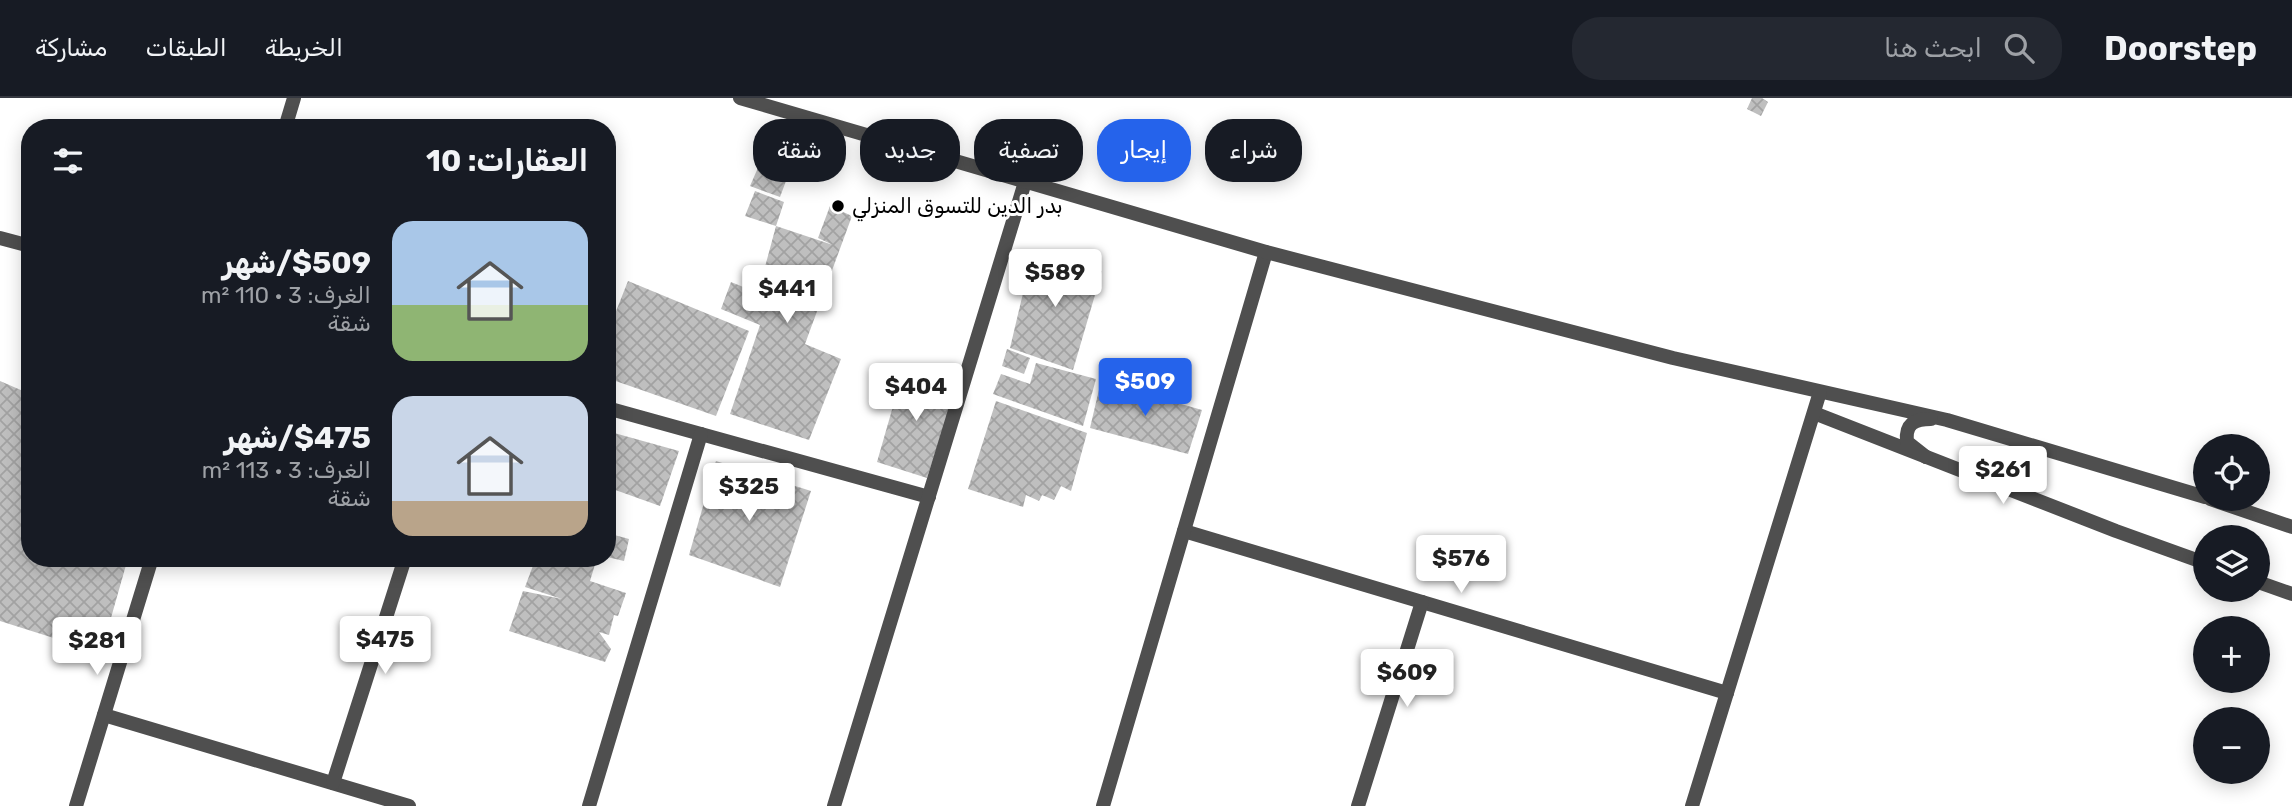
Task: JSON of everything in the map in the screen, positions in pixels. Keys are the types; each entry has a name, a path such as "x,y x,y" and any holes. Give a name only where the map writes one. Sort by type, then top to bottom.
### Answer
{"street":[{"path":"288,119 294,98"},
{"path":"740,98 974,167"},
{"path":"834,806 1025,182 1266,252 1673,358 1943,419 2193,494"},
{"path":"0,238 21,244"},
{"path":"1103,806 1266,252"},
{"path":"1692,806 1820,392"},
{"path":"616,410 929,497"},
{"path":"1814,413 2193,559"},
{"path":"1926,457 1907,442 1906,432 1909,425 1916,420 1943,419"},
{"path":"590,806 701,433"},
{"path":"2245,511 2292,527"},
{"path":"1184,531 1727,693"},
{"path":"76,806 149,567"},
{"path":"333,783 402,567"},
{"path":"2270,586 2292,594"},
{"path":"1358,806 1422,602"},
{"path":"104,715 409,806"}],"building":[{"path":"1752,98 1762,98 1768,102 1761,116 1747,109"},
{"path":"753,179 753,182 786,182 780,197 750,186"},
{"path":"755,191 784,202 776,226 745,216"},
{"path":"830,206 852,216 805,344 841,359 809,440 730,414 760,325 721,309 731,282 758,293 776,226 833,245 818,238"},
{"path":"1033,251 1102,271 1073,370 1010,348"},
{"path":"628,281 749,331 716,416 616,381 616,311"},
{"path":"1007,349 1030,358 1024,374 1002,366"},
{"path":"1036,363 1096,379 1083,426 993,394 1001,374 1030,384"},
{"path":"904,368 957,386 927,478 877,462"},
{"path":"0,381 21,390 21,567 125,567 101,653 0,621"},
{"path":"1101,381 1202,410 1188,454 1090,428"},
{"path":"996,401 1087,433 1071,491 1061,486 1054,500 1042,495 1039,501 1026,495 1023,507 968,489"},
{"path":"616,434 679,451 660,506 616,490"},
{"path":"716,461 811,491 780,587 689,555"},
{"path":"616,535 629,539 624,561 616,559"},
{"path":"532,567 594,567 590,581 626,593 618,616 614,615 609,635 599,632 611,649 605,662 509,631 523,591 562,599 525,587"}],"place":[{"name":"بدر الدين للتسوق المنزلي","path":"838,206"}]}
